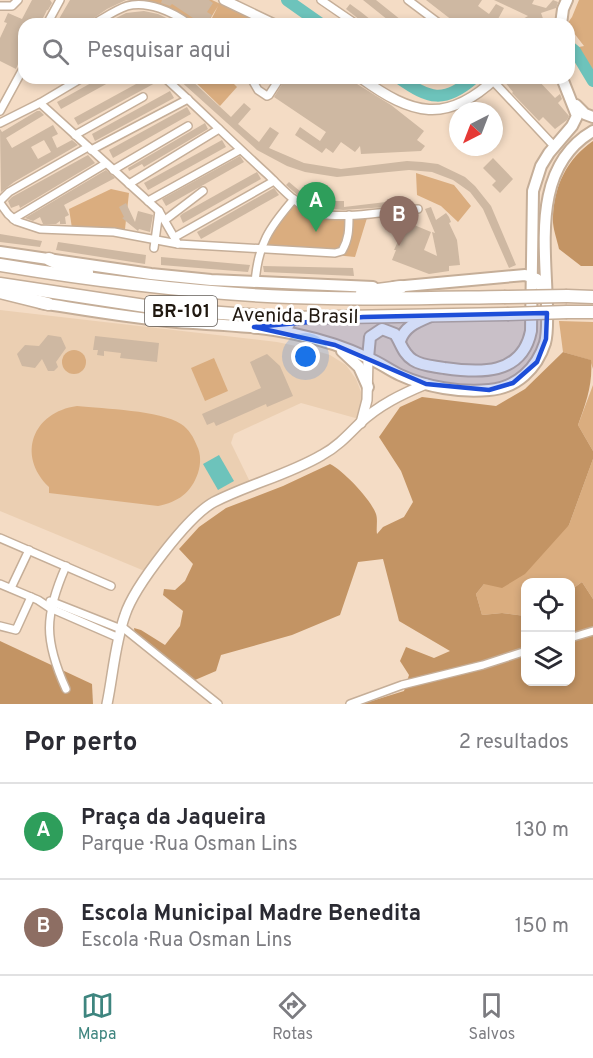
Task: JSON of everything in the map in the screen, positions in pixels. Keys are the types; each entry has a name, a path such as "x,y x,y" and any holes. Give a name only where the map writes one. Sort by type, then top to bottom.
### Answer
{"highway":[{"path":"49,259 66,267 86,272 180,289"},
{"name":"Avenida Brasil","path":"0,265 125,284 290,297 378,300 593,297"},
{"name":"Avenida Brasil","path":"0,284 165,309 291,318 593,312"},
{"path":"290,297 373,292 400,287"},
{"path":"0,292 48,304"},
{"path":"254,327 363,317"}],"main road":[{"path":"224,0 262,18"},
{"path":"561,18 567,0"},
{"path":"370,84 394,101 406,106 433,110 457,105 488,84"},
{"path":"361,423 368,387 369,341 377,331 382,329 391,331 400,341 408,357 424,364 479,372 504,366 520,354 529,340 532,324 533,191 541,166 577,116 565,84"},
{"path":"573,102 593,119 580,140"},
{"path":"580,140 593,130"},
{"name":"Avenida Brasil","path":"0,297 154,319 254,327 295,334 335,345 426,384 489,390 505,387 520,379 537,362 545,343 548,197 558,166 580,140"},
{"path":"508,276 525,262 532,251"},
{"name":"Avenida Brasil","path":"0,252 151,274 255,283 400,287 525,274 532,276"},
{"path":"532,276 542,285 547,297"},
{"path":"400,341 403,333 411,325 434,315"},
{"path":"335,345 359,367 368,387"},
{"path":"107,704 120,631 133,597 186,524 197,513 221,499 323,455 396,396 426,384"}],"street":[{"path":"0,6 12,6 18,0"},
{"path":"50,18 60,0"},
{"path":"321,0 347,18"},
{"path":"408,0 432,18"},
{"path":"104,18 140,2 162,9 178,18"},
{"path":"0,111 18,78"},
{"path":"0,123 72,84"},
{"path":"172,84 294,199 319,213 349,215 418,209"},
{"path":"254,84 258,90 267,96 276,84"},
{"path":"498,84 554,146"},
{"path":"75,135 143,97"},
{"path":"188,99 9,192 0,202 14,219 40,229 114,232 155,244 176,240 339,252 344,248 348,237 349,215"},
{"path":"40,103 159,211 176,240"},
{"path":"113,170 188,126"},
{"path":"129,184 219,129"},
{"path":"148,201 240,150"},
{"path":"14,219 105,164"},
{"path":"176,240 274,181"},
{"path":"165,220 203,191"},
{"path":"255,283 256,264 261,248 271,228 294,199"},
{"path":"155,244 159,211"},
{"path":"0,538 111,586"},
{"path":"11,588 29,550"},
{"path":"66,566 51,605 53,657 66,690"},
{"path":"0,584 86,620 120,631 218,704"},
{"path":"0,626 16,630 35,598"},
{"path":"575,636 593,631"},
{"path":"350,704 402,685 483,665 521,652"}],"highlighted area":[{"path":"547,313 546,339 537,362 513,383 489,390 426,384 335,345 254,327 363,317"}],"shaded area":[{"path":"146,0 212,0 250,18 212,18 218,6 211,18 181,18"},
{"path":"579,0 593,0 593,70 579,49 584,46 575,34 575,18 572,17"},
{"path":"197,84 234,84 237,87 220,106"},
{"path":"593,141 593,266 581,266 559,249 553,225 554,206 559,184 569,165"},
{"path":"416,173 454,185 471,206 458,222 441,206 417,195"},
{"path":"111,189 129,193 125,229 72,228 69,209"},
{"path":"294,201 319,216 367,218 355,257 262,248"},
{"path":"0,310 277,342 330,355 346,365 356,379 361,392 362,405 359,419 301,403 234,434 231,443 251,484 191,513 147,572 0,511"},
{"path":"559,321 593,322 593,369 590,360 563,352"},
{"path":"74,350 79,351 85,357 85,367 79,373 74,374 69,373 63,367 62,362 63,357 69,351"},
{"path":"563,352 591,360 590,385 578,425 593,451 593,459 569,525 525,574 502,588 484,584 476,594 482,615 502,613 521,615 521,686 575,686 575,587 582,582 593,599 593,704 362,704 404,691 409,675 400,661 406,647 434,658 450,651 399,621 383,559 358,562 340,615 292,635 221,655 216,671 195,680 135,635 134,628 165,645 180,626 183,611 163,595 164,589 175,590 185,581 193,564 179,549 199,527 226,508 283,486 330,464 349,479 369,502 376,514 377,534 383,527 404,517 413,502 401,471 379,437 400,407 422,397 496,406 525,389"},
{"path":"214,358 228,391 205,401 191,368"},
{"path":"593,385 593,451 578,425"},
{"path":"77,406 146,413 172,419 181,424 193,437 200,456 199,470 192,486 178,499 158,506 49,493 49,487 39,475 33,462 34,437 49,417"},
{"path":"593,459 593,599 582,582 575,587 575,578 521,578 521,615 502,613 482,615 476,594 484,584 569,525"},
{"path":"0,641 92,684 93,704 0,704"}],"water":[{"path":"219,455 234,481 218,490 203,464"}],"building":[{"path":"32,0 50,0 52,3 43,18 23,18"},
{"path":"70,0 126,0 94,18 60,18"},
{"path":"162,0 209,0 213,3 207,12 212,15 210,18 193,18 172,4 170,6 161,3"},
{"path":"363,0 376,0 398,18 386,18"},
{"path":"426,0 482,0 478,6 489,14 496,4 504,8 499,18 449,18"},
{"path":"494,0 534,0 532,4 546,8 553,0 558,2 556,8 541,13 543,18 524,18 528,16"},
{"path":"350,4 368,18 357,18 346,9"},
{"path":"144,11 166,18 116,18 126,13"},
{"path":"8,13 20,18 16,69 0,61 0,38 7,23 4,22"},
{"path":"89,84 106,84 61,109 57,102"},
{"path":"136,84 153,84 78,125 74,118"},
{"path":"184,84 195,84 231,117 244,103 251,109 238,124 259,142 270,127 279,133 269,148 304,163 341,169 407,161 422,162 438,164 465,177 491,206 516,265 509,268 483,209 470,192 453,180 432,172 409,170 337,177 305,172 287,166 257,150"},
{"path":"282,84 357,84 391,105 424,131 417,140 425,146 421,151 361,154 360,146 355,152 341,142 333,153 326,148 322,153 295,135 300,127 320,141 326,132 274,97"},
{"path":"506,84 542,84 555,98 560,94 562,99 558,103 569,116 555,129 543,117 539,121"},
{"path":"170,91 174,98 95,141 92,134"},
{"path":"187,107 191,114 113,158 109,150"},
{"path":"40,111 44,115 6,138 12,148 53,125 58,134 52,137 57,148 72,140 78,145 1,192 0,129 2,132","holes":["44,140 51,152 38,159 31,147"]},
{"path":"205,123 208,129 144,167 142,164 129,171 128,168"},
{"path":"222,140 226,147 148,190 144,183"},
{"path":"88,155 95,163 20,208 19,205 11,208 8,201 12,197"},
{"path":"240,156 244,162 166,206 162,199"},
{"path":"493,158 513,179 500,193 492,185 496,181 483,168"},
{"path":"106,170 115,178 64,205 69,215 65,217 66,224 60,224 60,221 56,224 43,224 40,217 33,221 25,218"},
{"path":"257,172 261,179 183,223 180,216 182,214"},
{"path":"289,182 307,197 315,200 314,203 334,208 334,201 344,201 344,207 386,202 386,207 343,210 322,208 301,198 286,185"},
{"path":"274,188 279,195 201,239 197,232"},
{"path":"126,203 135,222 138,211 153,215 150,232 139,229 138,231 122,218 124,217 119,207"},
{"path":"431,207 436,220 446,213 449,217 451,222 449,223 457,240 460,265 449,266 449,271 429,274 392,260 396,250 394,250 407,222 431,232 424,250 437,256 432,232 435,233 425,209"},
{"path":"0,234 42,241 40,247 0,242"},
{"path":"58,242 146,255 145,264 56,250"},
{"path":"161,257 250,265 248,272 161,265"},
{"path":"263,266 353,268 354,276 264,272"},
{"path":"48,335 61,337 66,348 56,362 58,367 54,371 48,371 42,359 35,368 22,366 17,354 25,345 39,346"},
{"path":"95,336 159,343 157,362 120,358 121,353 104,351 104,356 97,355 98,350 93,350"},
{"path":"267,354 280,366 293,396 267,407 266,404 216,426 214,422 207,425 202,414 261,388 250,362"}],"waterway":[{"path":"287,0 312,18"},
{"path":"575,51 593,81"},
{"path":"408,84 419,91 436,96 454,92 466,84"}],"place":[{"name":"Praça da Jaqueira","path":"316,232"},
{"name":"Escola Municipal Madre Benedita","path":"399,246"}]}
